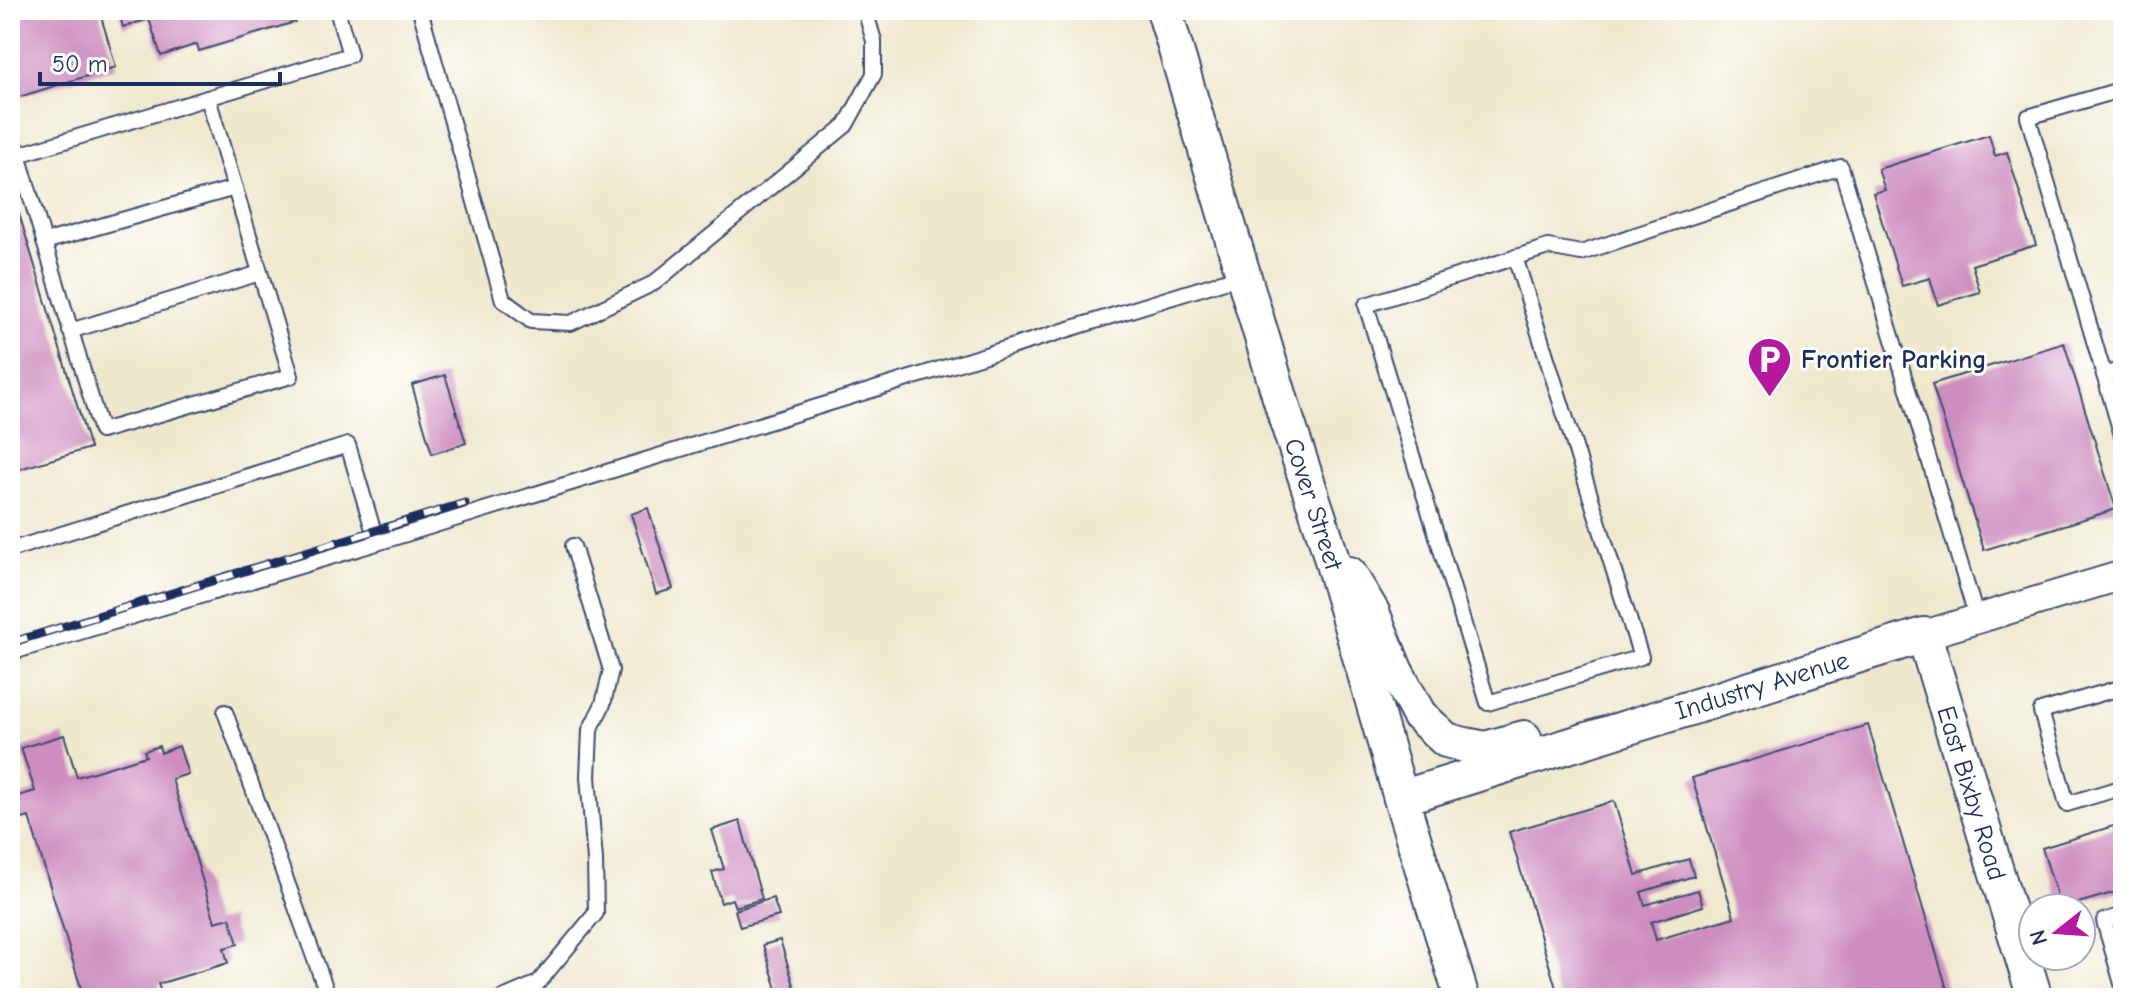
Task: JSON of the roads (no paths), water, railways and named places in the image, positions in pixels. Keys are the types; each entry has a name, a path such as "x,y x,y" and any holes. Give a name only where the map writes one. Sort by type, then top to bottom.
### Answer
{"street":[{"name":"Cover Street","path":"1164,10 1462,998"},
{"path":"1325,536 1372,612 1395,670 1419,715 1446,740 1485,749 1605,721 1658,718"},
{"name":"Industry Avenue","path":"1401,798 2123,575"},
{"name":"East Bixby Road","path":"1924,635 2035,998"}],"lane":[{"path":"18,155 350,55 337,10"},
{"path":"420,10 503,300 531,321 571,323 654,283 846,125 874,74 874,41 865,10"},
{"path":"2123,89 2028,117 2123,439"},
{"path":"10,128 101,431 291,376 208,98"},
{"path":"1515,257 1641,657 1488,703 1366,305 1515,257 1548,247 1581,253 1841,167 1977,619"},
{"path":"44,242 235,188"},
{"path":"70,331 260,273"},
{"path":"10,653 1244,275"},
{"path":"2104,375 2123,369"},
{"path":"10,550 348,445 377,543"},
{"path":"503,998 538,983 596,913 589,745 590,730 603,704 611,670 573,546"},
{"path":"2123,687 2041,711 2067,804 2123,787"},
{"path":"225,712 329,998"},
{"path":"2123,915 2104,921 2123,987"}],"railway":[{"path":"10,643 465,503"}],"place":[{"name":"Frontier Parking","path":"1770,398"}]}
